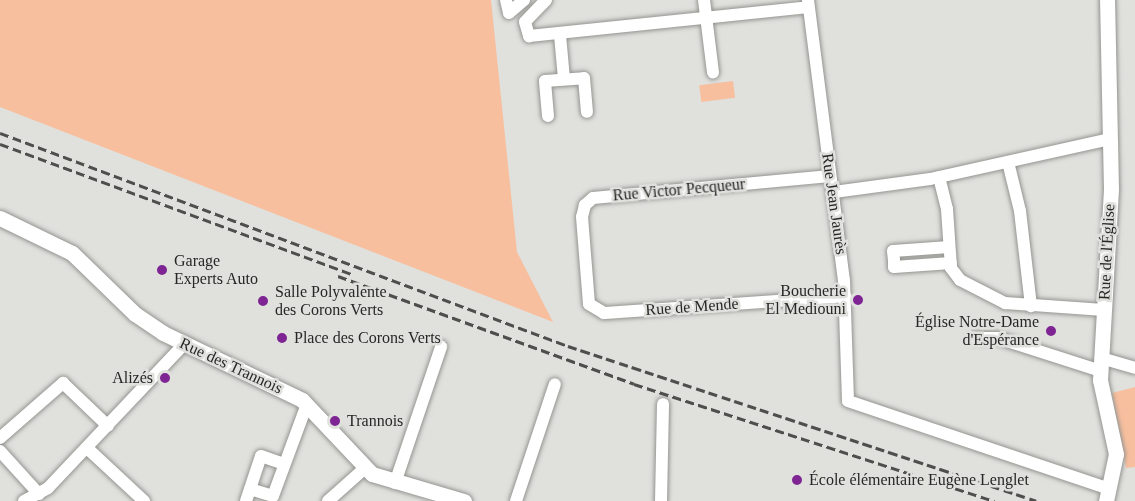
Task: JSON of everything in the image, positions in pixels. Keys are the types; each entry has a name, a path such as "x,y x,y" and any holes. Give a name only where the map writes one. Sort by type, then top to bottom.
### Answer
{"street":[{"path":"506,0 509,13 524,0"},
{"path":"546,0 524,24 525,31 532,37 707,20 809,4"},
{"path":"704,0 713,72"},
{"name":"Rue de l'Église","path":"1107,0 1111,139 1101,392 1116,454 1108,495"},
{"name":"Rue Jean Jaurès","path":"809,4 830,176 834,192 845,297 846,394 853,405 1108,495"},
{"path":"560,35 564,79"},
{"path":"548,117 545,81 584,78 587,112"},
{"path":"834,192 939,177 1111,139"},
{"path":"1008,162 1020,211 1031,306"},
{"name":"Rue Victor Pecqueur","path":"585,259 582,212 593,198 830,176"},
{"path":"939,177 954,274 982,294 1005,303 1104,310"},
{"name":"Rue des Trannois","path":"0,218 72,253 135,314 184,344 307,404 365,468 395,483 464,501"},
{"path":"950,247 893,251 894,267 951,263"},
{"name":"Rue de Mende","path":"585,259 589,304 600,313 845,297"},
{"path":"974,338 998,338 1101,364 1135,368"},
{"path":"24,501 39,494 87,448 184,344"},
{"path":"395,483 441,347"},
{"path":"0,438 63,383 108,426"},
{"path":"516,501 555,384"},
{"path":"284,464 261,456 248,495 273,496 307,404"},
{"path":"661,501 663,404"},
{"path":"87,448 144,501"},
{"path":"0,451 39,494"},
{"path":"328,501 365,468"}],"shaded area":[{"path":"0,0 491,0 517,252 553,322 0,107"},
{"path":"733,81 735,98 701,102 699,85"},
{"path":"1135,387 1135,467 1126,468 1112,393"}],"railway":[{"path":"0,133 568,346 1036,501"},
{"path":"0,144 352,274"},
{"path":"338,276 634,384 995,501"}],"place":[{"name":"Garage Experts Auto","path":"162,270"},
{"name":"Boucherie El Mediouni","path":"858,300"},
{"name":"Salle Polyvalente des Corons Verts","path":"263,301"},
{"name":"Église Notre-Dame d'Espérance","path":"1051,331"},
{"name":"Place des Corons Verts","path":"282,338"},
{"name":"Alizés","path":"165,378"},
{"name":"Trannois","path":"335,421"},
{"name":"École élémentaire Eugène Lenglet","path":"797,480"}]}
